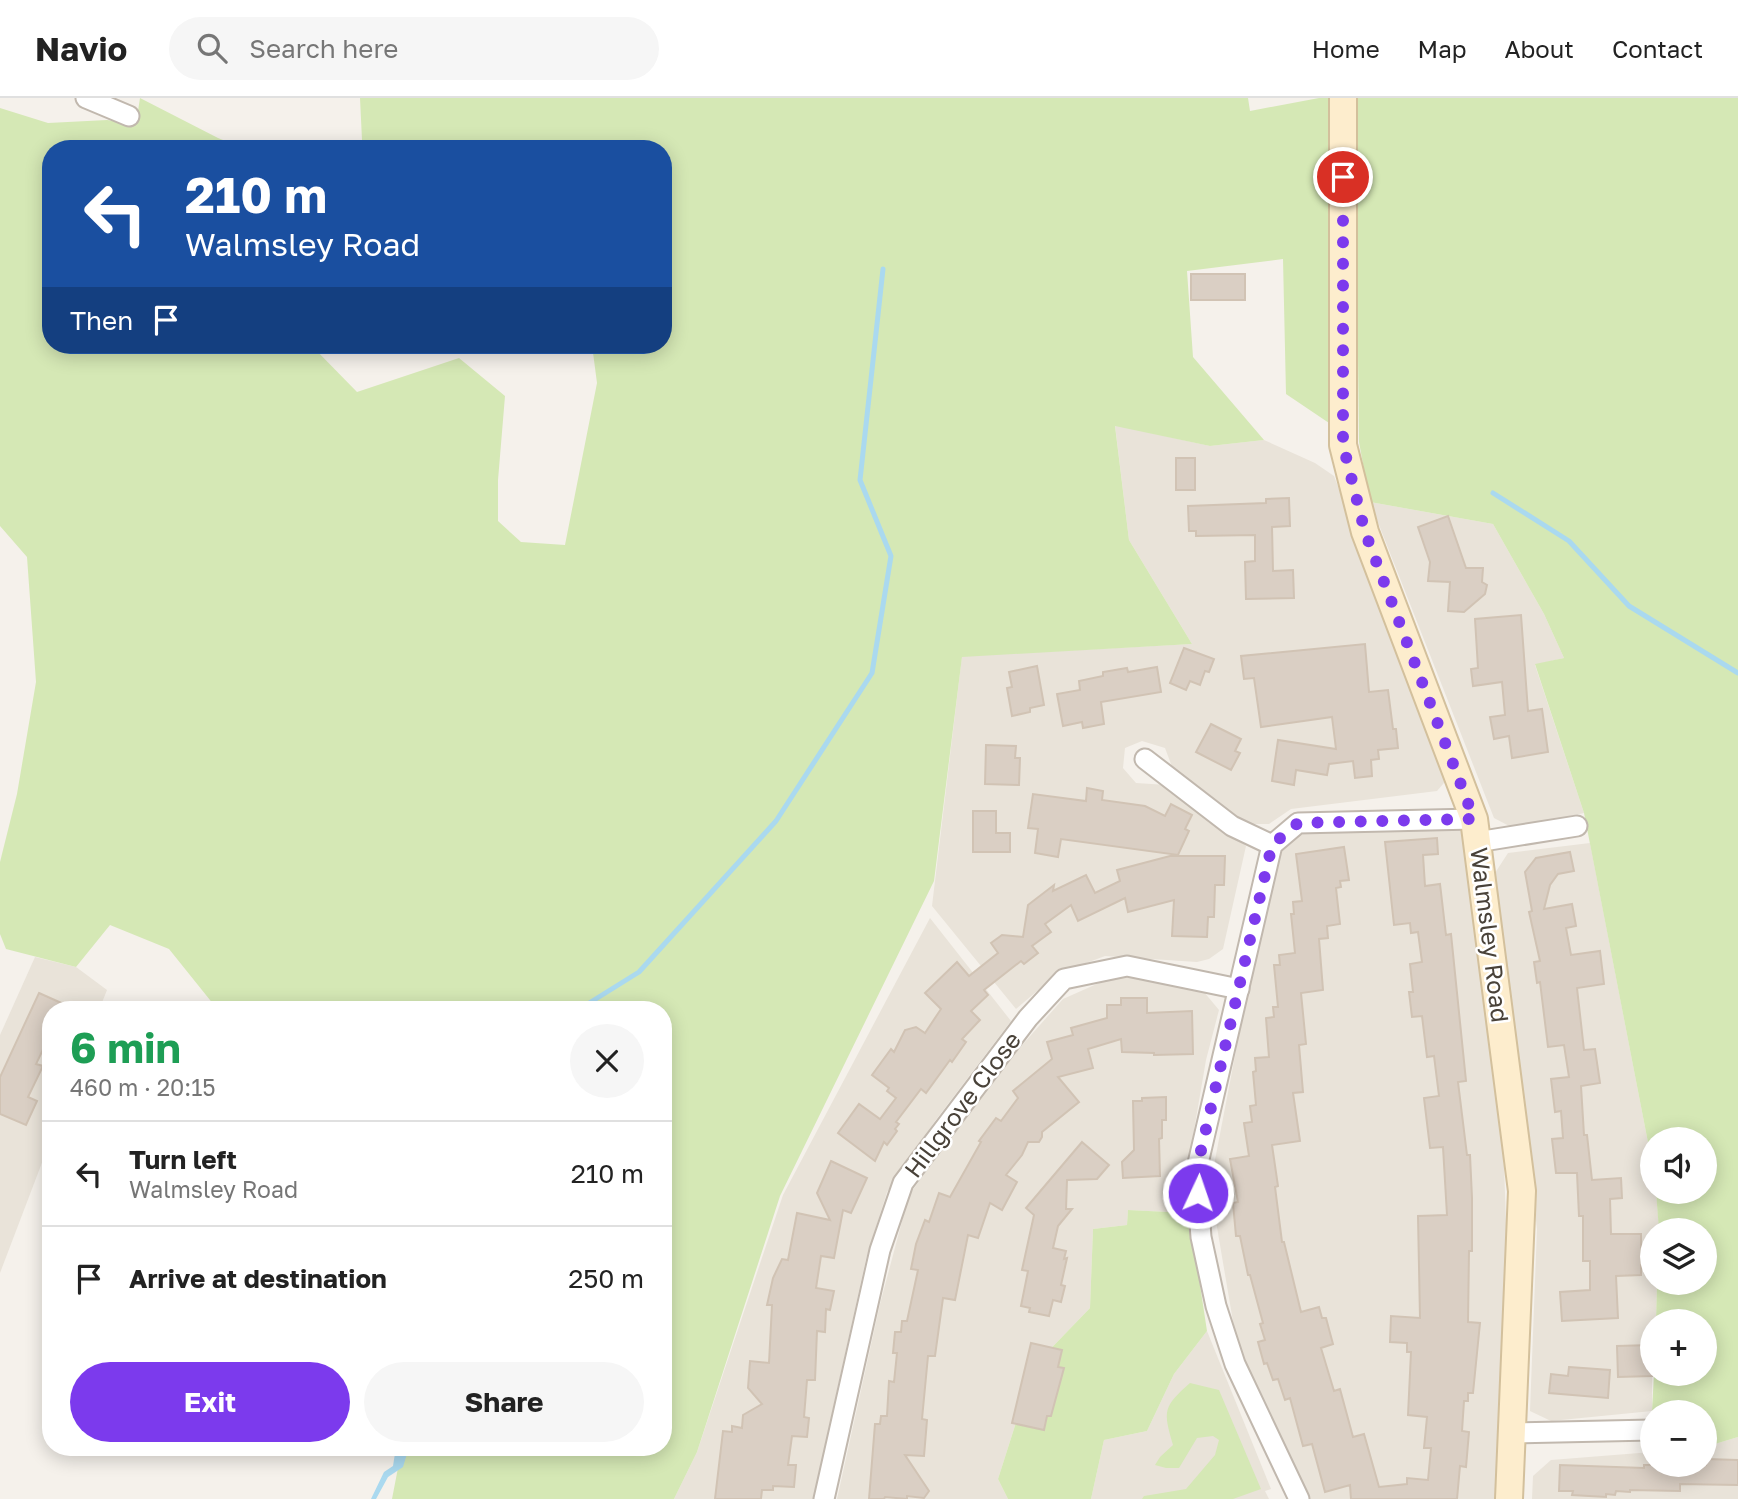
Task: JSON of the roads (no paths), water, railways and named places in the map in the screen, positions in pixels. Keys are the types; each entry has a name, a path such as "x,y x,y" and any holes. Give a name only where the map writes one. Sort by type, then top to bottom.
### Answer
{"street":[{"path":"86,98 130,116"},
{"name":"Walmsley Road","path":"1343,98 1343,445 1365,532 1475,831 1521,1191 1509,1499"},
{"path":"1145,759 1231,826 1272,845"},
{"path":"1299,1499 1235,1364 1216,1306 1201,1237 1196,1172 1272,845 1298,823 1475,831 1577,826"},
{"name":"Hillgrove Close","path":"824,1499 880,1250 903,1183 1028,1018 1064,979 1127,965 1239,989"},
{"path":"1511,1433 1640,1430"}],"water":[{"path":"395,1456 406,1456 403,1467 388,1477 376,1499 371,1499 384,1472 393,1466"}],"waterway":[{"path":"592,1001 639,972 776,821 872,673 891,556 860,480 883,269"},
{"path":"1493,493 1569,541 1629,606 1738,673"}]}
